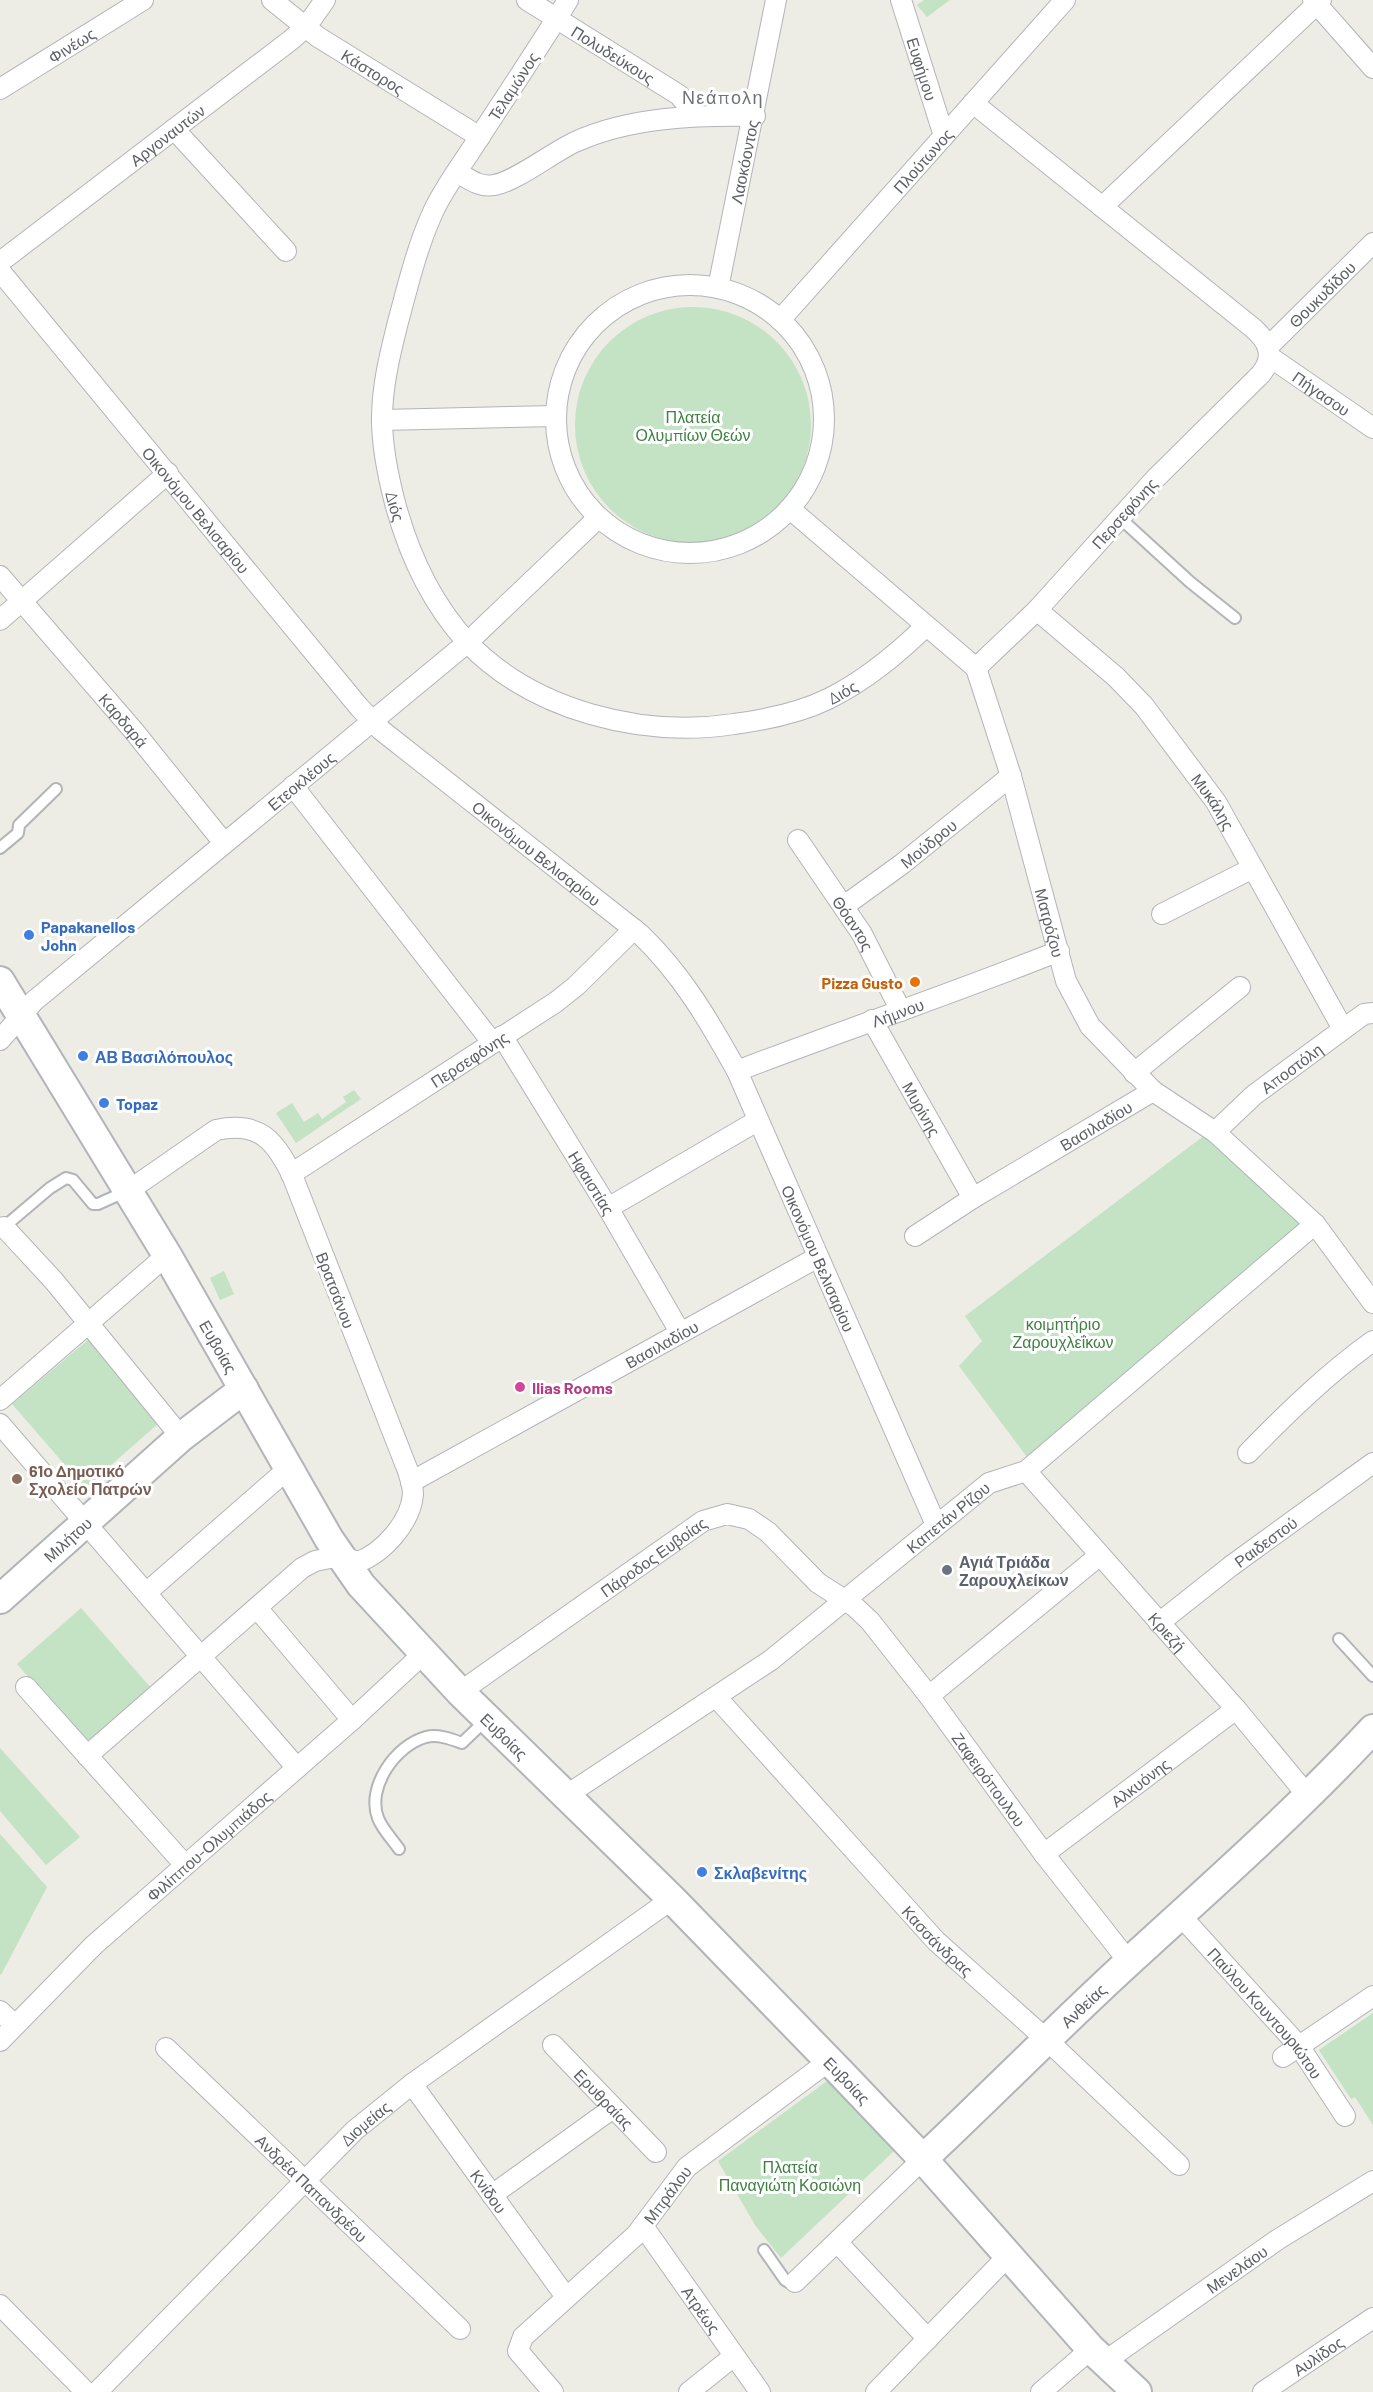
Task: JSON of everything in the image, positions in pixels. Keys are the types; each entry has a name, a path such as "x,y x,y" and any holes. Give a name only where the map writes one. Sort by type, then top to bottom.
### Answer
{"main road":[{"name":"Ευβοίας","path":"0,981 167,1255 340,1556 369,1593 460,1692 672,1899 923,2159 1097,2355 1131,2390"},
{"name":"Μιλήτου","path":"0,1599 83,1522 182,1437 244,1389"},
{"name":"Ανθείας","path":"923,2159 1129,1962 1308,1796 1373,1729"}],"street":[{"name":"Φινέως","path":"0,89 143,0"},
{"name":"Κάστορος","path":"272,0 306,27 480,137"},
{"name":"Αργοναυτών","path":"0,262 306,27 325,0"},
{"name":"Πολυδεύκους","path":"527,0 679,95 688,106 690,116"},
{"name":"Τελαμώνος","path":"457,172 568,0"},
{"name":"Λαοκόοντος","path":"718,288 755,116 776,0"},
{"name":"Ευφήμου","path":"901,0 944,136"},
{"name":"Πλούτωνος","path":"780,320 1065,0"},
{"path":"1102,207 1317,1 1373,68"},
{"name":"Πήγασου","path":"973,103 1253,328 1269,352 1373,428"},
{"path":"457,172 479,184 494,186 556,151 599,133 650,121 690,116 755,116"},
{"path":"174,129 286,251"},
{"name":"Διός","path":"457,172 433,212 412,270 388,364 382,420 388,472 406,542 432,595 468,642 496,666 522,682 588,713 640,725 700,728 767,718 825,700 872,673 926,626"},
{"name":"Θουκυδίδου","path":"1269,352 1373,243"},
{"name":"Οικονόμου Βελισαρίου","path":"0,271 372,721 402,748 634,929 676,972 702,1008 737,1071 936,1525"},
{"path":"693,285 718,288 751,299 780,320 810,359 823,406 823,434 817,461 806,486 790,509 772,525 751,538 704,553 680,553 656,549 633,541 598,518 580,497 566,472 558,444 556,416 559,390 567,364 581,341 598,321 619,305 642,294 667,287 693,285"},
{"name":"Περσεφόνης","path":"976,668 1037,610 1179,453 1261,374 1269,352"},
{"path":"382,420 556,416"},
{"path":"0,620 168,473"},
{"path":"790,509 976,668"},
{"name":"Ετεοκλέους","path":"0,1040 34,1001 468,642 598,518"},
{"name":"Καρδαρά","path":"0,576 133,730 224,843"},
{"name":"Μυκάλης","path":"1037,610 1116,677 1144,706 1216,802 1343,1029"},
{"name":"Ματρόζου","path":"976,668 1011,776 1066,981 1090,1026 1153,1091 1215,1132 1316,1224 1373,1303"},
{"name":"Μούδρου","path":"844,906 915,854 1011,776"},
{"name":"Ηφαιστίας","path":"293,786 497,1039 608,1208 680,1332"},
{"name":"Θόαντος","path":"798,840 862,934 901,1011"},
{"path":"1162,915 1253,868"},
{"name":"Περσεφόνης","path":"291,1174 576,986 634,929"},
{"name":"Λήμνου","path":"737,1071 1059,951"},
{"path":"1134,1073 1240,987"},
{"name":"Αποστόλη","path":"1215,1132 1254,1095 1364,1014 1373,1012"},
{"name":"Μυρίνης","path":"872,1020 973,1198"},
{"name":"Βασιλαδίου","path":"915,1236 973,1198 1153,1091"},
{"path":"608,1208 757,1121"},
{"name":"Βρατσάνου","path":"128,1191 216,1130 232,1127 256,1130 279,1151 291,1174 413,1492 407,1513 386,1543 374,1554 358,1562 340,1556"},
{"name":"Καπετάν Ρίζου","path":"567,1795 717,1698 784,1650 989,1483 1026,1471 1316,1224"},
{"path":"2,1225 54,1281 182,1437"},
{"path":"0,1400 167,1255"},
{"name":"Βασιλαδίου","path":"411,1482 818,1257"},
{"path":"1248,1453 1302,1400 1373,1341"},
{"path":"0,1424 297,1768"},
{"name":"Ραιδεστού","path":"1159,1623 1231,1566 1373,1463"},
{"path":"146,1593 289,1468"},
{"name":"Κριεζή","path":"1026,1471 1236,1709 1308,1796"},
{"name":"Πάροδος Ευβοίας","path":"460,1692 703,1521 727,1514 749,1519 768,1532 818,1583 845,1600"},
{"path":"929,1696 1100,1555"},
{"path":"87,1756 302,1568 315,1561 340,1556"},
{"name":"Ζαφειρόπουλου","path":"845,1600 861,1612 887,1640 1044,1854 1129,1962"},
{"path":"257,1608 352,1720"},
{"name":"Φιλίππου-Ολυμπιάδος","path":"0,2041 80,1958 352,1720 423,1654"},
{"path":"26,1687 185,1865"},
{"name":"Κασσάνδρας","path":"717,1698 936,1941 1047,2040 1179,2165"},
{"name":"Αλκυόνης","path":"1044,1854 1236,1709"},
{"name":"Διομείας","path":"97,2392 354,2130 412,2084 672,1899"},
{"name":"Παύλου Κουντουριώτου","path":"1180,1915 1345,2115"},
{"path":"1291,2052 1373,1996"},
{"path":"0,2011 15,2025"},
{"name":"Ερυθραίας","path":"553,2044 656,2152"},
{"name":"Ανδρέα Παπανδρέου","path":"166,2048 460,2329"},
{"name":"Μπράλου","path":"553,2392 518,2351 518,2344 529,2330 643,2226 669,2187 687,2167 829,2061"},
{"name":"Κνίδου","path":"412,2084 566,2297"},
{"path":"492,2194 613,2108"},
{"name":"Ανθείας","path":"795,2282 923,2159"},
{"name":"Μενελάου","path":"1041,2392 1373,2181"},
{"name":"Ατρέως","path":"643,2226 760,2392"},
{"path":"837,2241 928,2338"},
{"path":"876,2392 1008,2256"},
{"path":"0,2305 86,2392"},
{"name":"Αυλίδος","path":"1263,2392 1373,2318"},
{"path":"689,2392 734,2356"}],"lane":[{"path":"1120,518 1190,582 1235,618"},
{"path":"0,849 18,833 19,825 56,789"},
{"path":"2,1225 66,1178 73,1180 93,1204 128,1191"},
{"path":"1339,1639 1373,1676"},
{"path":"399,1849 378,1818 376,1802 388,1764 409,1743 428,1736 446,1737 462,1743 488,1719"},
{"path":"764,2250 785,2280 790,2283 795,2282"}],"green space":[{"path":"924,0 950,0 927,17 917,5"},
{"name":"Πλατεία Ολυμπίων Θεών","path":"693,307 716,309 749,321 768,334 784,350 797,369 806,391 811,425 809,448 797,481 784,500 768,516 749,529 727,538 693,543 670,541 637,529 618,516 602,500 589,481 580,459 575,425 577,402 589,369 602,350 618,334 637,321 659,312"},
{"path":"354,1090 361,1099 296,1143 276,1113 292,1103 304,1122 318,1113 322,1119 346,1102 343,1097"},
{"name":"κοιμητήριο Ζαρουχλεΐκων","path":"1205,1135 1300,1220 1298,1230 1027,1457 959,1366 982,1341 965,1316"},
{"path":"224,1271 234,1294 220,1300 210,1278"},
{"path":"89,1339 160,1422 85,1488 12,1404"},
{"path":"81,1608 158,1696 94,1753 17,1664"},
{"path":"0,1748 80,1837 46,1865 0,1811"},
{"path":"0,1834 47,1887 1,1975 0,1974"},
{"path":"1373,2013 1373,2125 1355,2097 1351,2099 1319,2050"},
{"name":"Πλατεία Παναγιώτη Κοσιώνη","path":"827,2081 894,2151 781,2258 755,2225 718,2161"}],"place":[{"name":"Papakanellos John","path":"29,935"},
{"name":"Pizza Gusto","path":"915,982"},
{"name":"ΑΒ Βασιλόπουλος","path":"83,1056"},
{"name":"Topaz","path":"104,1103"},
{"name":"Ilias Rooms","path":"520,1387"},
{"name":"61ο Δημοτικό Σχολείο Πατρών","path":"17,1479"},
{"name":"Αγιά Τριάδα Ζαρουχλείκων","path":"947,1570"},
{"name":"Σκλαβενίτης","path":"702,1872"}],"district":[{"name":"Νεάπολη","path":"723,97"}]}
